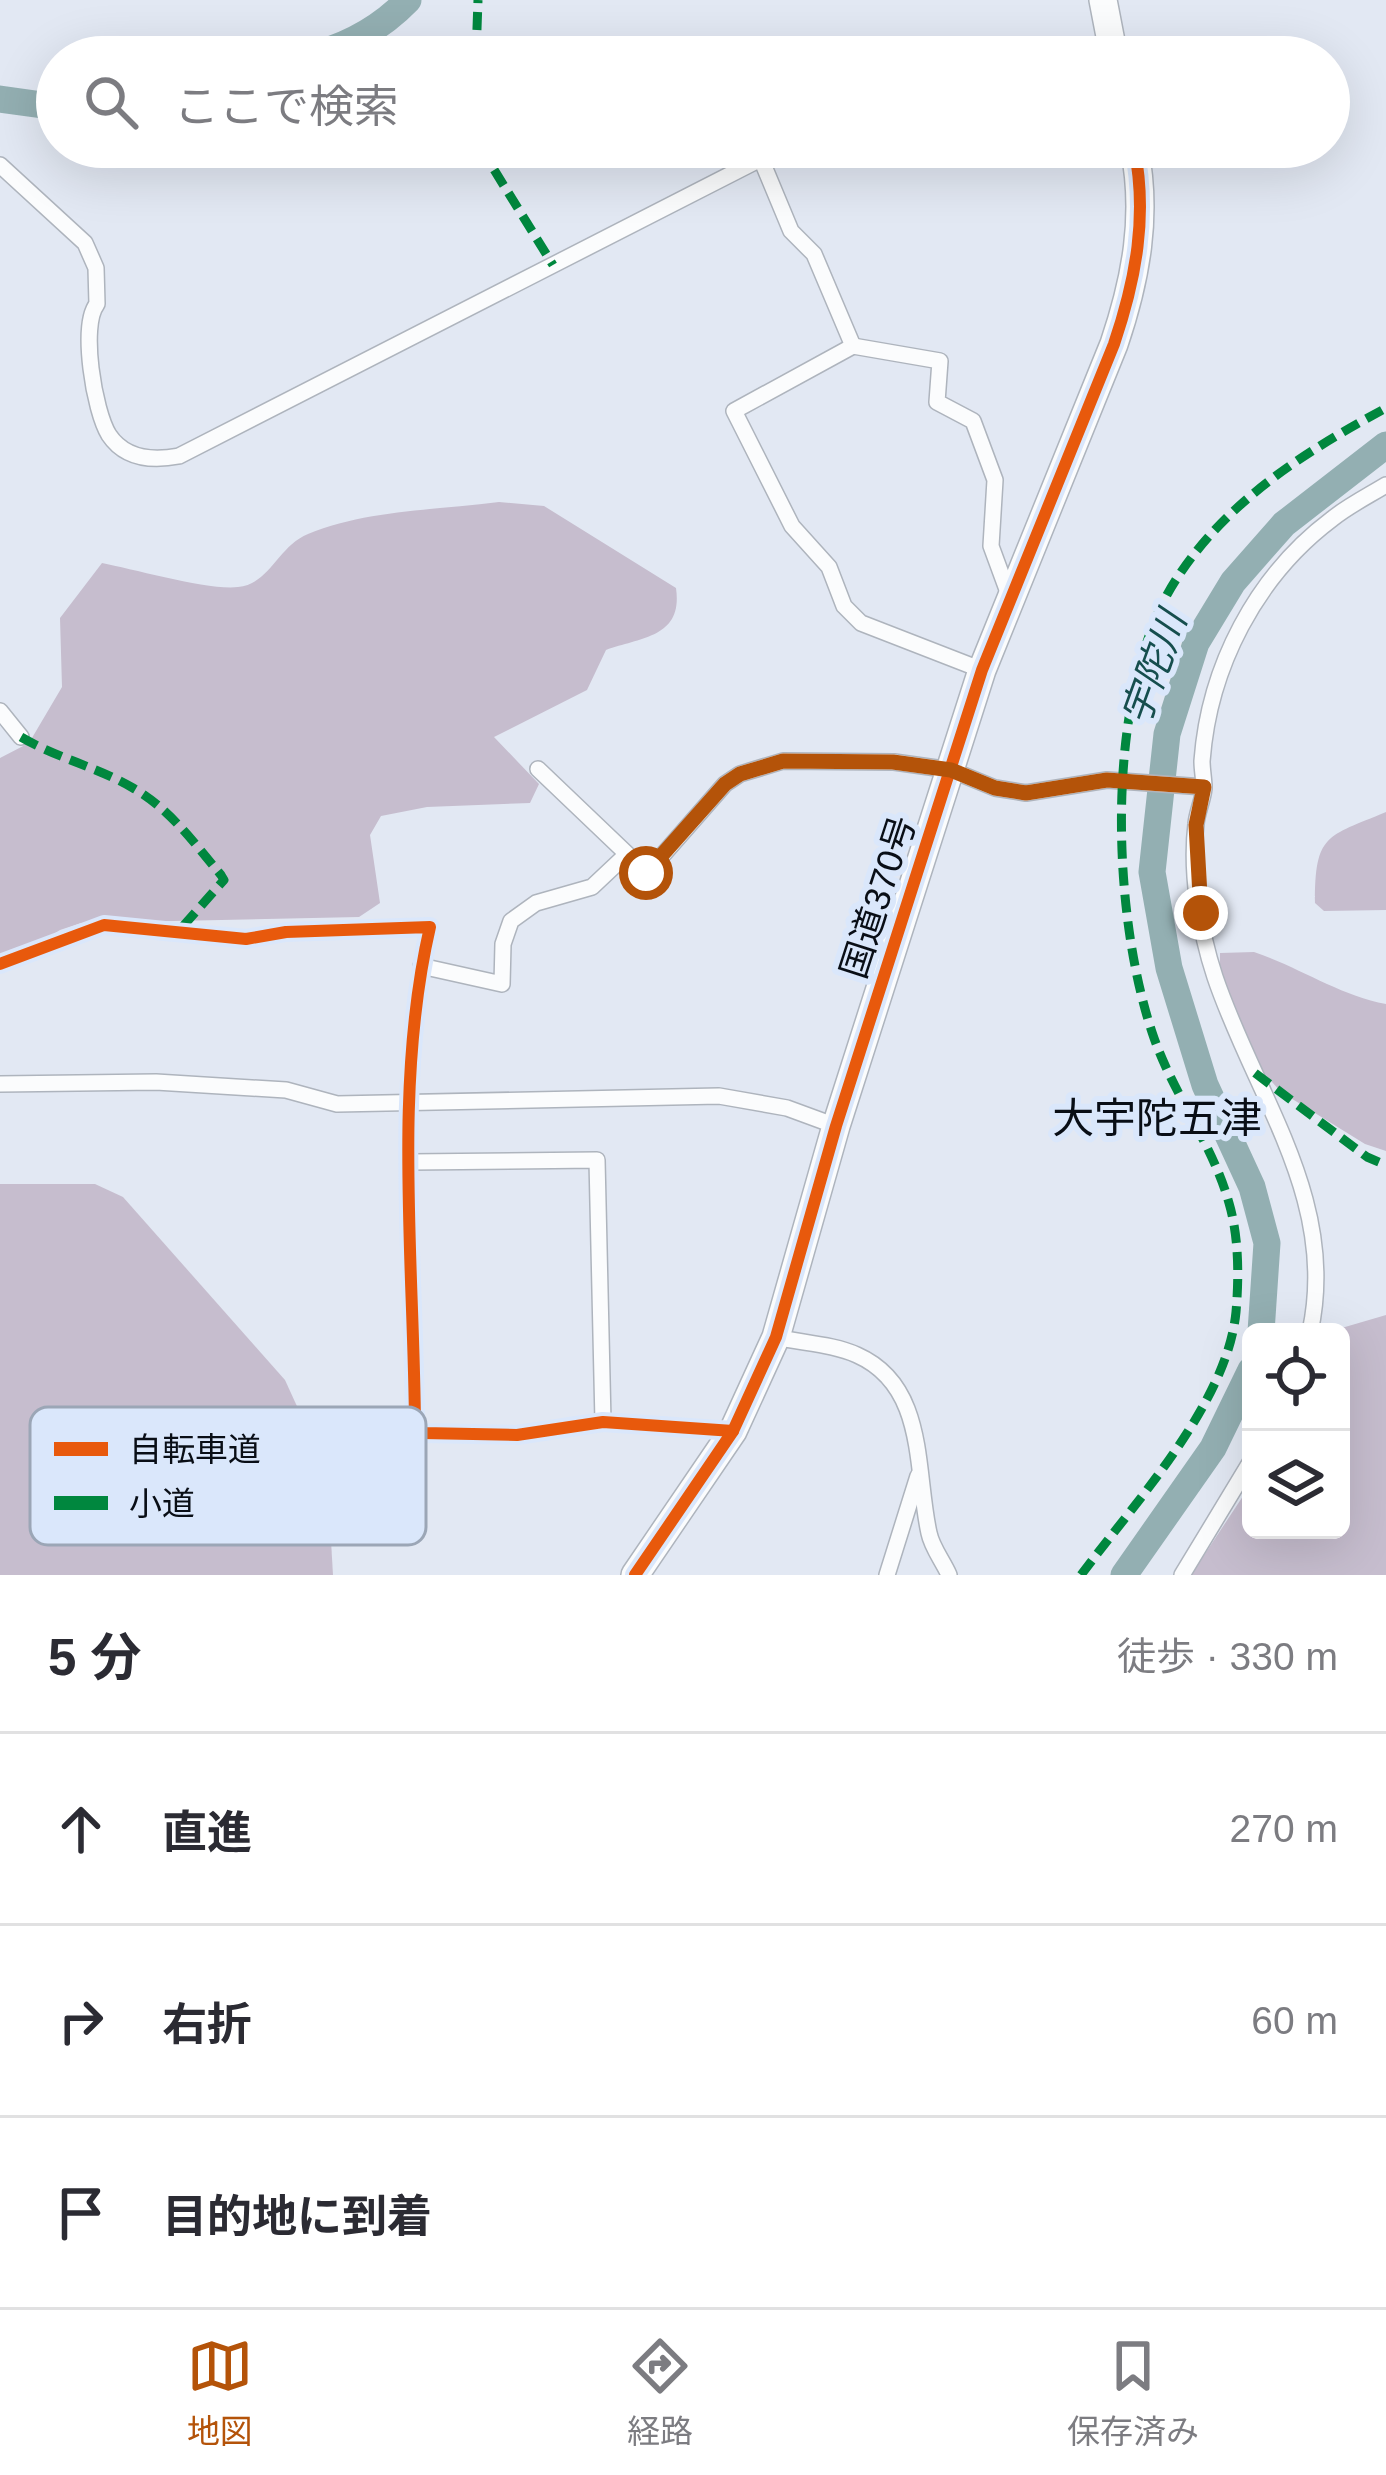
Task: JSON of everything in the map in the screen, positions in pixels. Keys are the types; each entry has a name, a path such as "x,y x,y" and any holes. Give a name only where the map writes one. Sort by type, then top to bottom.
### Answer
{"highway":[{"path":"1103,0 1110,36"},
{"name":"国道370号","path":"635,1575 733,1431 776,1337 836,1126 982,670 1132,289 1140,223 1136,168"}],"street":[{"path":"0,165 85,243 96,268 97,304 86,338 101,410 110,436 135,456 158,460 178,456 743,168"},
{"path":"765,168 791,231 814,254 853,346"},
{"path":"982,670 861,623 844,606 830,567 792,526 734,410 853,346 940,362 937,402 973,421 995,480 991,546 1012,601"},
{"path":"1311,1323 1314,1248 1304,1189 1292,1151 1214,975 1201,913 1196,825 1214,692 1230,645 1254,602 1331,519 1386,485"},
{"path":"0,711 21,737"},
{"path":"538,769 646,873 725,784 740,774 783,761 893,762 951,770 995,788 1026,793 1107,780 1201,787"},
{"path":"421,966 502,984 503,944 511,921 536,902 592,887 626,855"},
{"path":"0,964 104,926 246,939 286,932 430,927 409,1068 415,1407"},
{"path":"0,1084 156,1082 286,1090 337,1105 719,1096 787,1108 836,1126"},
{"path":"411,1162 597,1160 603,1422"},
{"path":"776,1337 853,1353 877,1366 900,1388 912,1421 930,1539 949,1575"},
{"path":"426,1433 517,1435 603,1422 733,1431"},
{"path":"886,1575 919,1473"},
{"path":"1182,1575 1242,1476"}],"shaded area":[{"path":"499,502 544,506 676,588 677,604 667,626 606,650 587,690 494,737 539,784 530,803 427,807 381,816 370,835 380,903 359,917 81,923 60,930 0,969 0,758 29,743 62,687 60,618 102,563 191,583 238,587 258,579 298,540 330,526 378,515"},
{"path":"1386,812 1386,910 1324,911 1315,903 1322,850 1337,834"},
{"path":"1254,952 1386,1004 1386,1151 1365,1144 1281,1092 1262,1071 1220,972 1220,953"},
{"path":"0,1184 95,1184 123,1197 285,1380 297,1407 30,1407 30,1545 331,1545 333,1575 0,1575"},
{"path":"1386,1315 1386,1575 1191,1575 1242,1498 1242,1539 1350,1539 1350,1326"}],"waterway":[{"path":"361,36 408,0"},
{"path":"0,99 36,104"},
{"name":"宇陀川","path":"1262,1323 1267,1243 1252,1187 1205,1085 1169,968 1152,872 1167,734 1196,643 1233,582 1284,524 1386,445"},
{"name":"宇陀川","path":"1124,1575 1213,1448 1242,1388"}],"marked path":[{"path":"477,36 478,0"},
{"path":"493,168 553,265"},
{"path":"1081,1575 1197,1416 1229,1347 1237,1299 1236,1243 1229,1203 1154,1038 1129,930 1122,804 1136,680 1153,625 1197,550 1271,480 1386,408"},
{"path":"21,737 146,796 181,827 221,875 224,880 177,933"},
{"path":"1255,1073 1367,1157 1386,1165"}],"cycle path":[{"path":"635,1575 733,1431 776,1337 836,1126 982,670 1122,320 1140,222 1137,168"},
{"path":"0,964 104,925 246,939 286,932 430,927 419,988 409,1112 414,1407"},
{"path":"426,1433 517,1435 603,1422 733,1431"}],"district":[{"name":"大宇陀五津","path":"1157,1118"}],"route":[{"path":"646,873 725,784 740,774 783,761 893,762 951,770 995,788 1026,793 1107,780 1204,787 1196,825 1201,913"}]}
